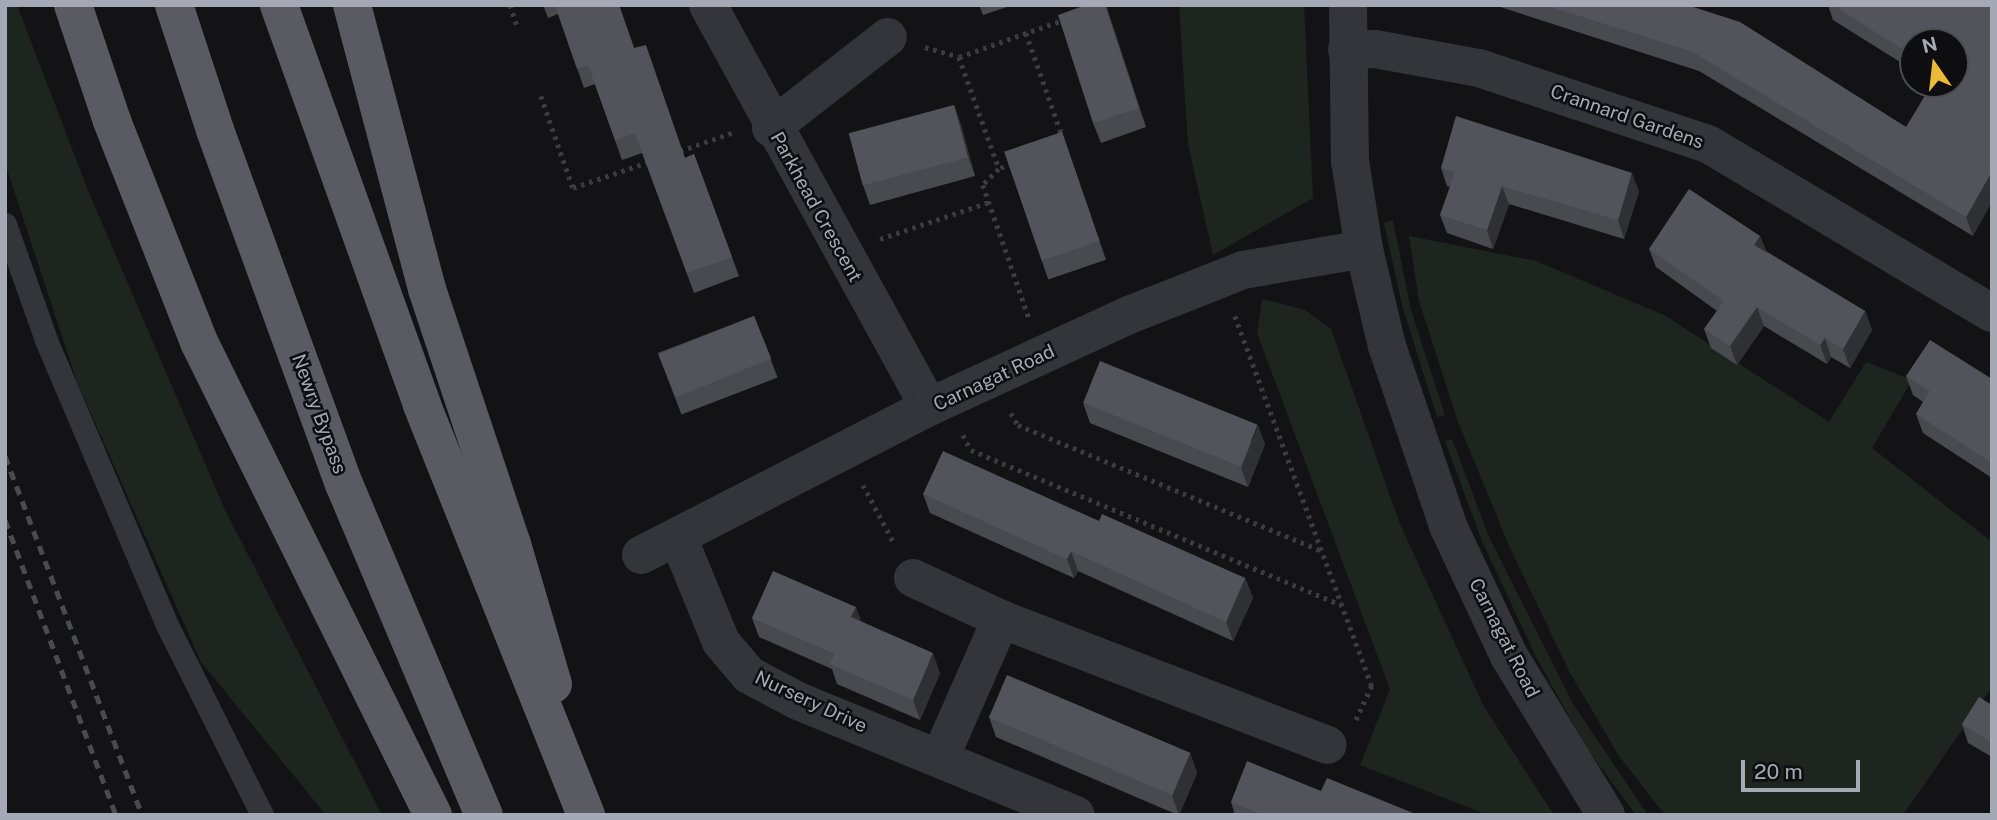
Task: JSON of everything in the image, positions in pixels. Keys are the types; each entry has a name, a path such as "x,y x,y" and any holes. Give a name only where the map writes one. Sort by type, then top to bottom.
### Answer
{"highway":[{"path":"73,5 111,121 199,342 433,815"},
{"name":"Newry Bypass","path":"174,5 215,130 344,484 484,815"},
{"path":"279,5 422,405 587,815"},
{"path":"352,5 424,276 537,624 587,815"}],"street":[{"name":"Parkhead Crescent","path":"708,5 841,252 937,404"},
{"name":"Carnagat Road","path":"1348,5 1350,161 1364,249 1387,346 1449,528 1508,656 1606,815"},
{"path":"770,124 888,37"},
{"name":"Crannard Gardens","path":"1347,50 1375,49 1479,68 1708,144 1992,313"},
{"name":"Carnagat Road","path":"641,555 937,404 1042,355 1221,279 1243,270 1364,249"},
{"name":"Nursery Drive","path":"678,537 721,642 749,675 798,701 1076,815"},
{"path":"913,578 1001,619 1327,745"},
{"path":"940,758 1001,619"}],"lane":[{"path":"5,224 52,353 150,587 262,815"}],"path":[{"path":"510,5 518,28"},
{"path":"888,37 959,57 1075,15"},
{"path":"1026,33 1065,146"},
{"path":"959,57 999,169"},
{"path":"541,96 573,188 664,157"},
{"path":"677,152 770,124"},
{"path":"1021,161 999,169 983,185 1042,355"},
{"path":"841,252 989,202"},
{"path":"1221,279 1372,686 1341,752 1327,745"},
{"path":"991,379 1018,425 1322,551"},
{"path":"937,404 971,450 1343,606"},
{"path":"845,450 913,578"}],"shaded area":[{"path":"5,5 17,5 87,188 225,510 382,815 326,815 201,662 77,382 5,163"},
{"path":"1179,5 1304,5 1313,198 1213,255 1188,144"},
{"path":"1393,220 1411,310 1445,415 1437,417 1402,305 1384,223"},
{"path":"1409,236 1536,261 1666,316 1829,422 1866,362 1912,380 1872,448 1992,542 1992,687 1903,815 1665,815 1619,756 1569,671 1510,548 1458,422 1419,301"},
{"path":"1262,299 1305,310 1331,329 1400,524 1484,707 1554,815 1488,815 1360,765 1390,689 1257,333"},
{"path":"1452,439 1489,537 1573,704 1648,815 1636,815 1586,747 1536,657 1482,541 1445,441"}],"building":[{"path":"555,5 619,5 634,48 646,45 685,158 694,154 732,257 687,273 635,133 615,140 588,65 577,69"},
{"path":"1086,5 1105,5 1139,108 1093,123 1058,15"},
{"path":"1545,5 1687,5 1740,22 1906,127 1924,98 1969,98 1969,28 1899,28 1899,47 1833,5 1992,5 1992,172 1966,217 1693,52"},
{"path":"954,105 968,157 863,185 849,133"},
{"path":"1456,116 1632,173 1618,220 1502,186 1487,230 1440,215 1455,172 1441,168"},
{"path":"1062,132 1099,241 1042,261 1004,152"},
{"path":"1689,189 1760,236 1754,245 1865,311 1843,349 1825,338 1820,345 1757,307 1730,346 1704,329 1724,301 1649,249"},
{"path":"754,316 771,359 676,397 659,355"},
{"path":"1930,340 1992,379 1992,463 1916,414 1930,391 1906,376"},
{"path":"1100,361 1258,425 1241,466 1083,403"},
{"path":"943,451 1099,521 1102,514 1245,578 1226,622 1071,551 1067,559 923,494"},
{"path":"773,571 856,607 851,617 933,653 913,700 830,664 835,654 752,618"},
{"path":"1007,675 1190,753 1172,795 989,717"},
{"path":"1979,697 1992,705 1992,743 1962,724"},
{"path":"1247,761 1321,791 1327,778 1418,815 1263,815 1231,802"}],"railway":[{"path":"5,456 142,815"},
{"path":"5,520 116,815"}]}
